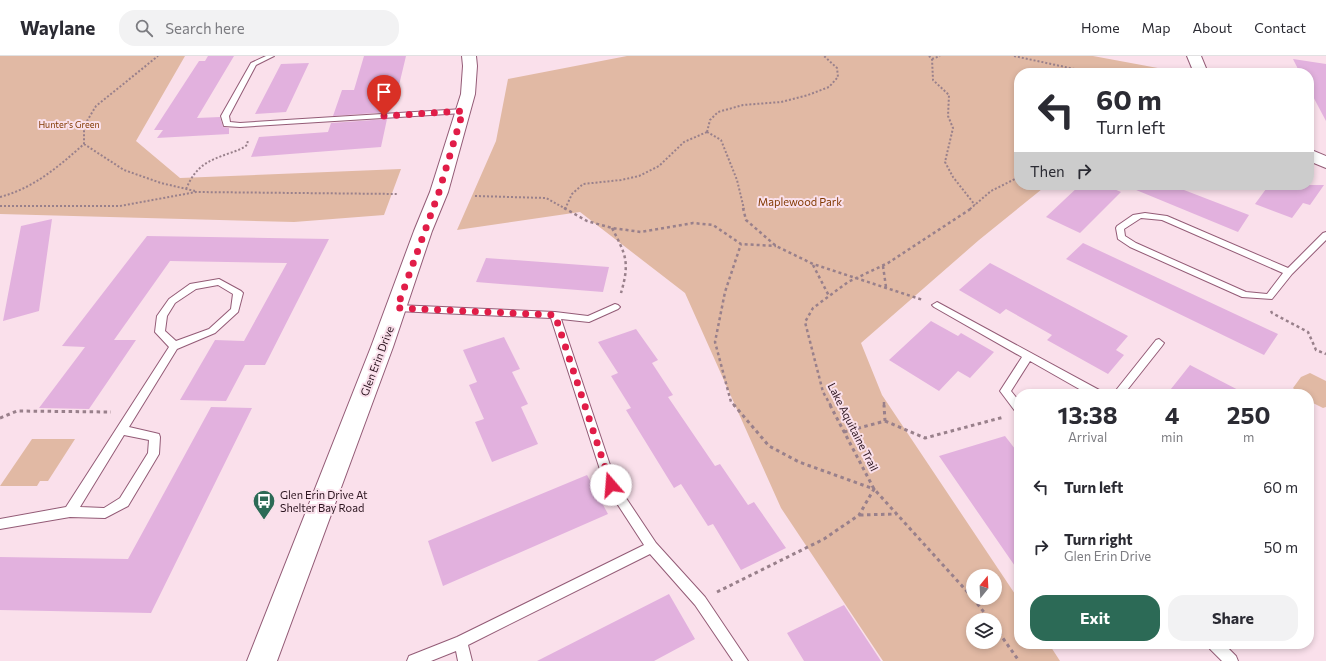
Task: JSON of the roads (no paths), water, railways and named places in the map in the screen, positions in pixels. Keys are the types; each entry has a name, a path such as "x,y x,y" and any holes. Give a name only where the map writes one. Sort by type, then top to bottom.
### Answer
{"street":[{"name":"Glen Erin Drive","path":"262,661 397,308 439,192 468,94 470,66 469,56"},
{"path":"1194,56 1198,68"},
{"path":"1314,157 1326,163"}],"lane":[{"path":"271,56 253,64 225,116 227,124 251,124 463,111"},
{"path":"1289,272 1164,218 1144,215 1132,217 1120,228 1121,237 1133,245 1245,296 1269,297 1289,272 1326,235"},
{"path":"70,512 174,346 212,331 235,310 238,294 219,282 193,286 172,301 162,316 160,332 174,346"},
{"path":"937,306 1088,389"},
{"path":"397,308 555,315 589,319 615,307"},
{"path":"555,315 611,485 652,547 700,601 741,661"},
{"path":"1122,389 1159,343"},
{"path":"1014,410 1005,391 1028,356"},
{"path":"0,524 70,512 105,513 124,502 153,454 155,437 122,430"},
{"path":"414,661 461,642 652,547"},
{"path":"461,642 465,661"},
{"path":"1219,649 1230,661"}],"place":[{"name":"Glen Erin Drive At Shelter Bay Road","path":"264,520"}],"park label":[{"name":"Hunter's Green","path":"69,125"},
{"name":"Maplewood Park","path":"800,202"}]}
